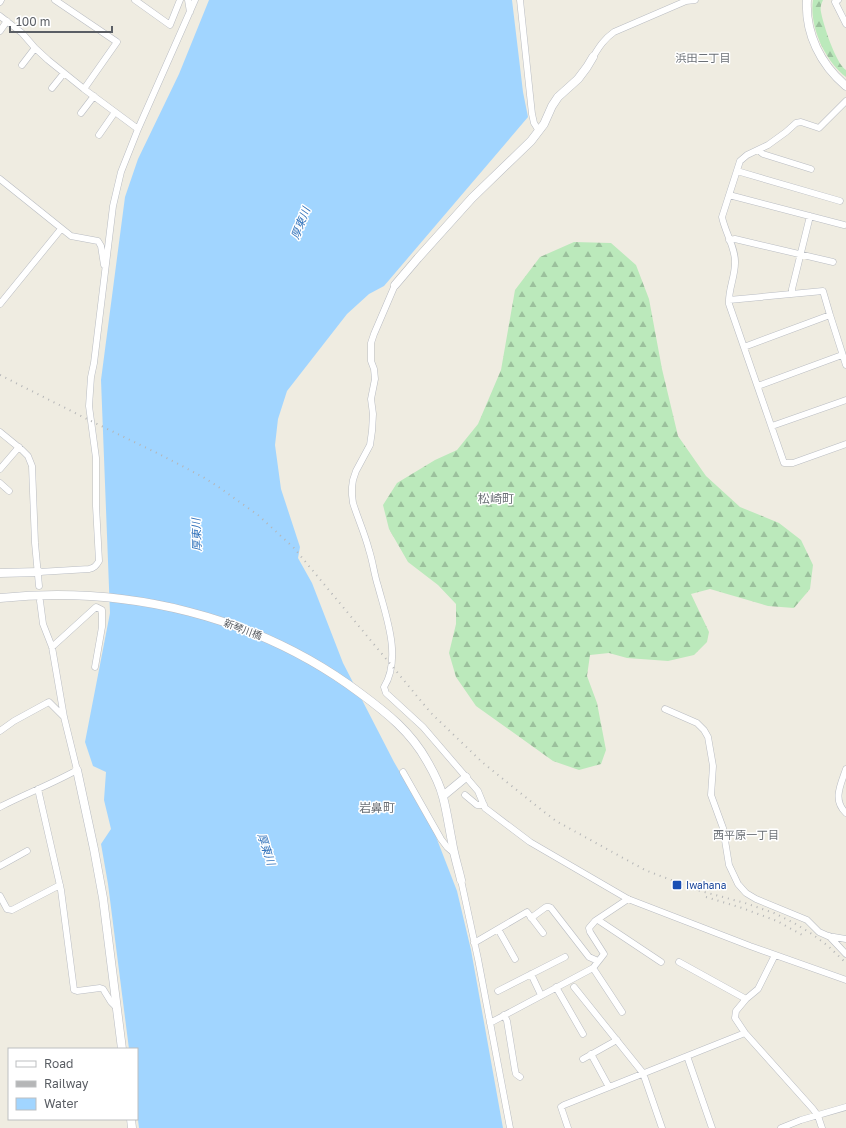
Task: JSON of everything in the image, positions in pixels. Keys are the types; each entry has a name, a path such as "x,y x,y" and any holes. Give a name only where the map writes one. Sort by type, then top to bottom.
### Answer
{"street":[{"path":"55,0 117,42 84,89"},
{"path":"135,0 170,24 180,0"},
{"path":"188,0 190,12"},
{"path":"0,573 89,569 94,568 99,561 96,506 96,458 89,398 116,188 138,129 195,0"},
{"path":"520,0 532,114 534,123 539,131"},
{"path":"695,0 686,1 608,36 600,45 578,79 558,97 544,124 531,141 464,207 395,285 385,305 371,343 371,361 375,379 371,399 373,414 372,431 370,445 356,471 353,480 352,496 370,550 374,574 391,635 392,658 387,682 384,687 386,693 423,727 478,791 485,808 530,842 628,899 750,946 846,980"},
{"path":"807,0 808,23 818,52 827,67 846,86"},
{"path":"838,0 835,2 846,24"},
{"path":"0,16 22,33 48,60 138,129"},
{"path":"0,31 7,21"},
{"path":"22,65 35,48"},
{"path":"52,88 64,73"},
{"path":"82,113 94,96"},
{"path":"846,101 819,128 801,122 796,123 768,145 747,156 740,162 722,217 736,262 729,300 784,463 793,463 846,444"},
{"path":"99,135 115,112"},
{"path":"758,150 763,154 811,169"},
{"path":"737,171 840,201"},
{"path":"0,179 71,236 98,241 101,246 103,264 105,268"},
{"path":"730,195 844,225"},
{"path":"792,294 810,216"},
{"path":"0,304 61,229"},
{"path":"729,240 735,239 833,262"},
{"path":"729,300 824,291 830,315 843,347 842,356 846,365"},
{"path":"744,347 830,315"},
{"path":"758,386 842,356"},
{"path":"772,426 846,400"},
{"path":"0,432 28,456 32,466 35,544 39,586"},
{"path":"0,469 19,447"},
{"path":"0,483 9,491"},
{"name":"新琴川橋","path":"0,598 49,594 99,596 134,600 185,610 225,622 264,637 310,660 346,682 387,713 410,736 428,762 436,777 443,796 461,880"},
{"path":"40,601 43,624 52,647 64,716 94,849 103,898 122,1048"},
{"path":"52,647 96,607 102,610 102,627 96,667"},
{"path":"0,731 14,721 49,702 64,716"},
{"path":"666,709 697,723 708,737 713,766 711,795 723,828 729,864 738,884 746,893 756,899 807,920 819,932 828,936 846,939"},
{"path":"846,769 838,797 839,804 846,812"},
{"path":"1,805 64,778 77,770"},
{"path":"403,772 441,839 454,853"},
{"path":"443,796 466,777"},
{"path":"38,789 60,884 74,990 103,989 116,1008"},
{"path":"465,795 478,805 484,805"},
{"path":"0,866 27,851"},
{"path":"461,880 510,1128"},
{"path":"0,896 7,909 12,910 60,884"},
{"path":"490,1023 592,968 604,954 590,932 592,923 628,899"},
{"path":"531,918 546,907 551,908 589,957 598,961"},
{"path":"474,943 527,912 543,933"},
{"path":"598,920 661,962"},
{"path":"498,929 515,959"},
{"path":"828,936 846,954"},
{"path":"775,955 758,990 746,999 736,1011 735,1018 745,1033 818,1116 822,1128"},
{"path":"498,991 565,957"},
{"path":"679,962 746,999"},
{"path":"592,968 622,1012"},
{"path":"531,974 541,995"},
{"path":"556,987 583,1034"},
{"path":"574,987 643,1073 662,1128"},
{"path":"504,1015 507,1021 514,1070 520,1077"},
{"path":"568,1128 561,1107 564,1105 745,1033"},
{"path":"583,1059 617,1040"},
{"path":"591,1054 609,1087"},
{"path":"687,1056 712,1128"},
{"path":"781,1128 801,1120 846,1107"}],"green space":[{"path":"813,0 823,0 821,9 824,25 834,52 846,70 846,77 831,62 820,42 816,32 812,10"},
{"path":"574,242 611,243 636,265 649,299 662,369 678,436 706,476 740,507 779,523 801,540 813,565 810,589 794,608 768,606 710,589 691,594 709,632 707,642 694,655 668,661 627,658 609,653 590,655 587,676 597,703 606,750 601,764 579,770 553,761 476,706 456,677 449,653 456,624 456,604 438,585 408,562 389,529 383,505 397,483 435,460 457,450 478,424 501,370 515,290 540,257"}],"water":[{"name":"厚東川","path":"209,0 512,0 523,92 528,117 384,286 369,294 347,314 287,391 278,419 275,445 281,489 300,547 298,558 312,583 343,663 394,762 433,829 457,891 471,950 503,1128 139,1128 138,1048 129,1048 108,884 101,844 111,829 104,800 106,772 93,766 85,742 110,613 101,380 125,197 138,159 179,74"}],"railway":[{"path":"0,375 203,477 258,515 294,548 431,713 482,762 556,821 645,870 697,890 745,903 774,913 812,934 828,946 846,963"},
{"path":"706,897 777,921 804,936"}],"place":[{"name":"Iwahana","path":"677,885"}],"district":[{"name":"浜田二丁目","path":"703,57"},
{"name":"松崎町","path":"496,498"},
{"name":"岩鼻町","path":"377,807"},
{"name":"西平原一丁目","path":"746,834"}]}
